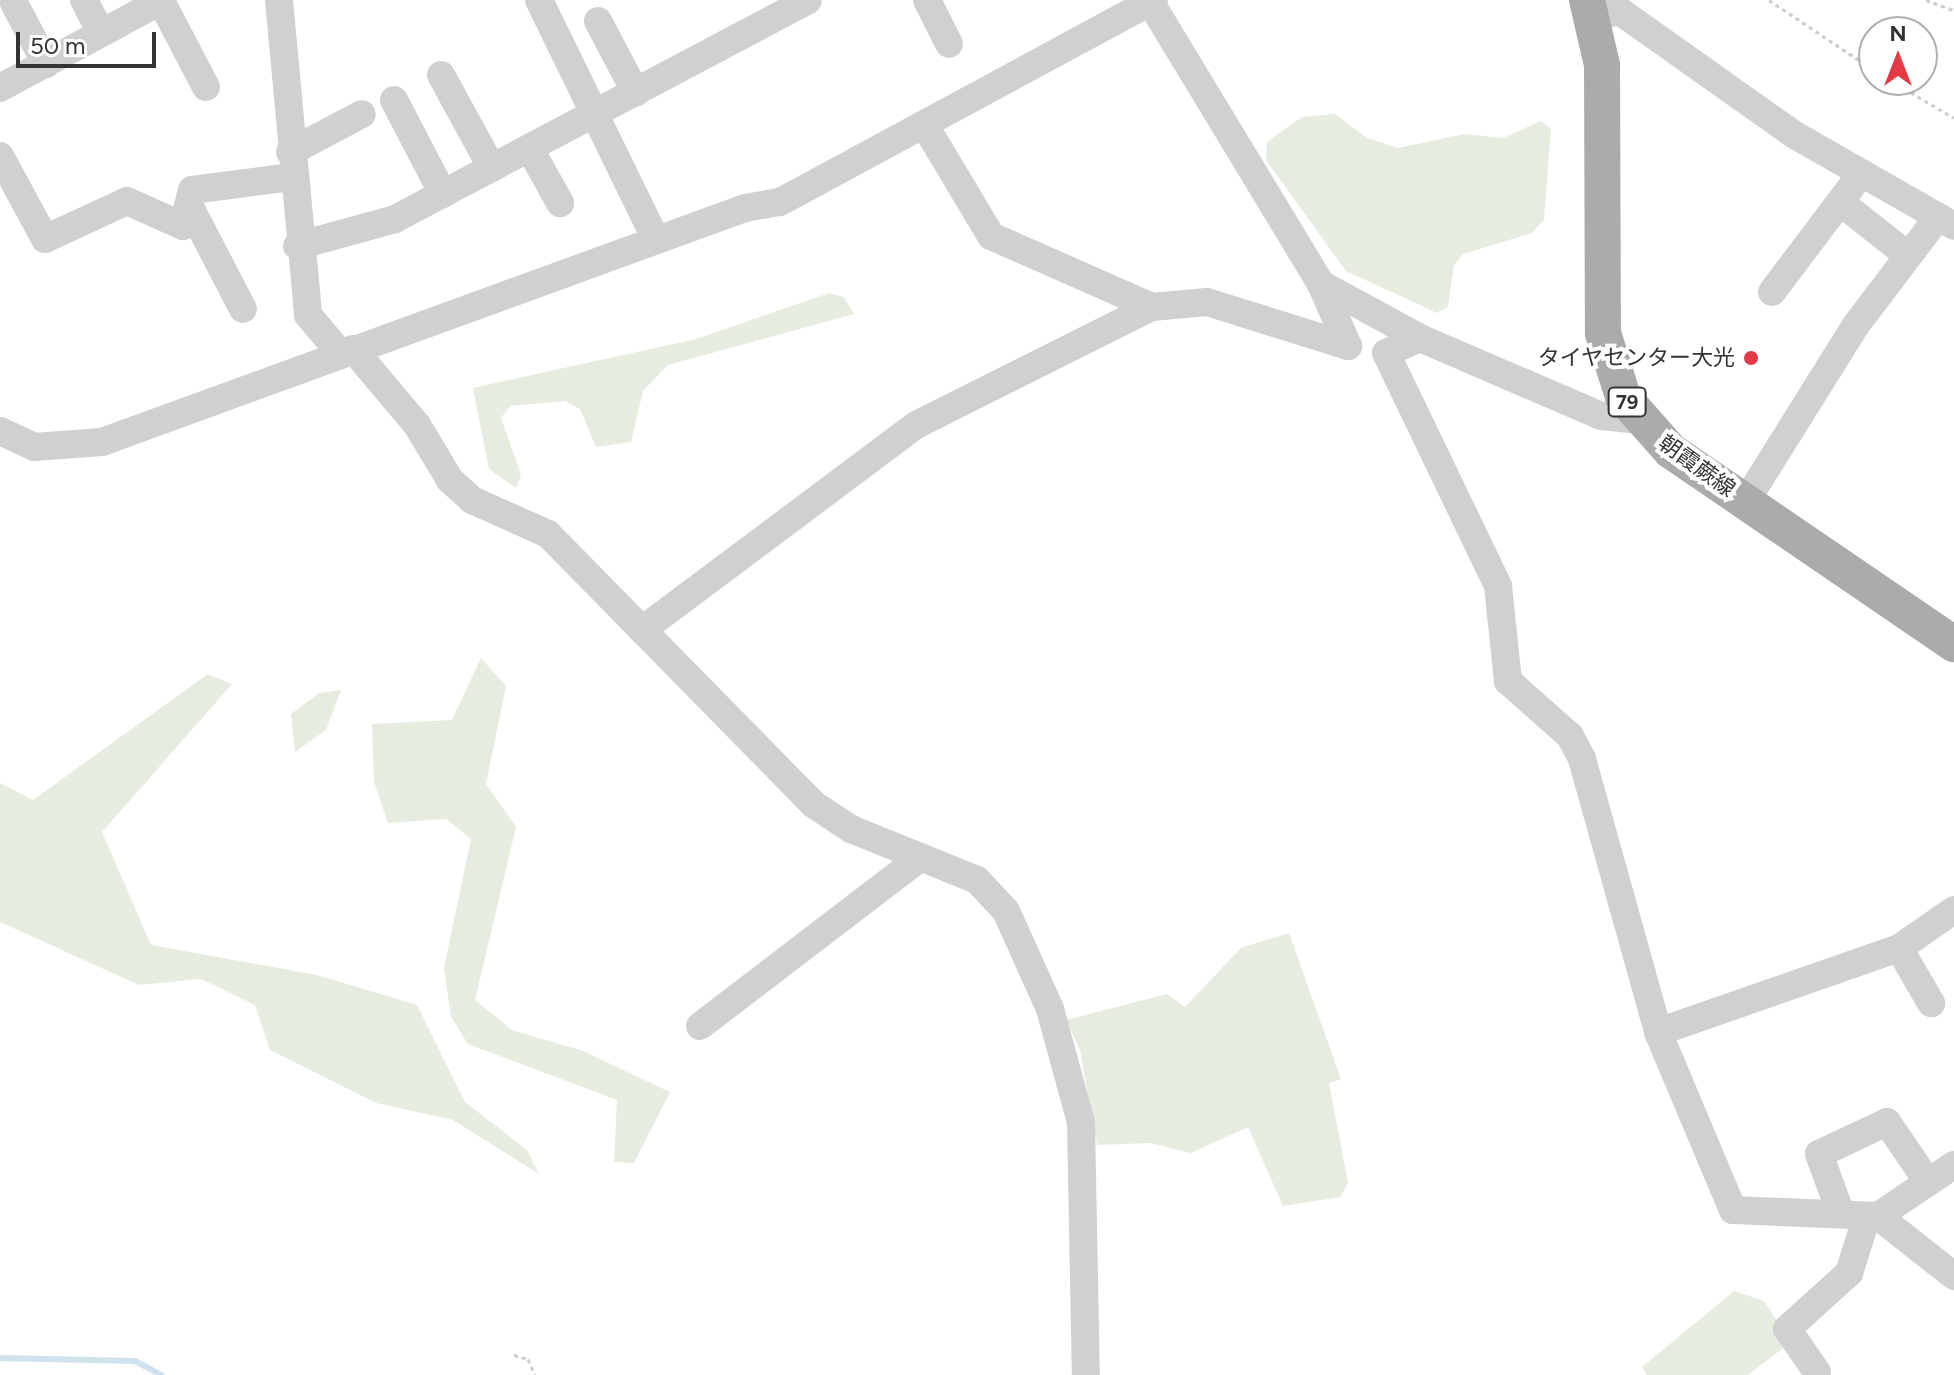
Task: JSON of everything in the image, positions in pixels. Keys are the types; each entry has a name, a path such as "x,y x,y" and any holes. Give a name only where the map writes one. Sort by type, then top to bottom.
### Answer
{"main road":[{"name":"朝霞蕨線","path":"1590,7 1603,76 1603,333 1614,379 1640,420 1671,451 1954,644"}],"street":[{"path":"84,0 101,33"},
{"path":"0,88 101,33 132,7 162,0 206,87"},
{"path":"279,0 297,246 308,315 417,425 450,480 472,500 548,534 813,804 921,857 977,880 1006,911 1050,1009 1086,1166 1080,1295 1086,1375"},
{"path":"297,246 395,219 808,0"},
{"path":"927,0 949,44"},
{"path":"0,431 34,447 102,442 656,240 780,202 927,129 1151,1 1321,284 1348,346"},
{"path":"545,2 594,115 656,240"},
{"path":"14,3 46,64"},
{"path":"1590,7 1621,12 1861,174 1946,222 1906,254 1746,501"},
{"path":"598,21 636,93"},
{"path":"441,75 492,168"},
{"path":"394,100 443,194"},
{"path":"0,156 45,239 127,201 183,226 192,190 291,165 362,114"},
{"path":"927,129 991,236 1152,307"},
{"path":"530,149 560,203"},
{"path":"1772,292 1861,174"},
{"path":"1840,202 1906,254"},
{"path":"189,205 243,309"},
{"path":"1321,284 1420,338 1601,416 1640,420"},
{"path":"642,630 916,425 1152,307 1207,302 1348,346 1386,353 1420,338"},
{"path":"1386,353 1498,586 1508,681 1561,726 1582,759 1658,1032 1733,1210 1862,1215 1928,1182 1954,1165"},
{"path":"700,1026 921,857"},
{"path":"1658,1032 1899,948 1954,910"},
{"path":"1899,948 1931,1003"},
{"path":"1928,1182 1887,1122 1819,1154 1862,1215 1954,1276"},
{"path":"1817,1372 1787,1329 1849,1273 1862,1215"}],"path":[{"path":"1769,0 1858,59"},
{"path":"1926,0 1954,10"},
{"path":"1917,96 1954,118"},
{"path":"514,1355 528,1359 535,1375"}],"shaded area":[{"path":"1335,114 1367,138 1398,148 1464,134 1503,138 1541,121 1551,129 1544,220 1532,233 1463,254 1454,265 1448,307 1437,313 1346,271 1266,160 1267,142 1302,117"},
{"path":"829,293 844,297 854,314 668,365 643,391 631,442 596,447 580,409 565,401 510,406 501,418 521,475 516,488 489,469 473,388 696,339"},
{"path":"481,658 506,686 486,784 516,827 475,1000 512,1030 583,1051 670,1092 634,1163 614,1162 617,1100 468,1044 451,1017 444,968 471,839 446,819 388,823 374,782 372,724 452,720"},
{"path":"208,674 232,684 102,832 151,945 317,975 417,1005 465,1102 527,1150 539,1174 453,1120 376,1103 270,1050 255,1005 201,979 139,985 0,922 0,783 33,800"},
{"path":"341,690 326,730 295,752 291,714 319,693"},
{"path":"1289,933 1341,1079 1329,1083 1348,1183 1340,1197 1283,1206 1248,1127 1191,1153 1150,1143 1097,1145 1080,1050 1066,1020 1167,994 1185,1007 1241,948"},
{"path":"1734,1291 1764,1301 1779,1324 1782,1349 1748,1375 1647,1375 1642,1367"}],"waterway":[{"path":"0,1358 135,1361 161,1375"}],"place":[{"name":"タイヤセンター大光","path":"1751,358"}]}
